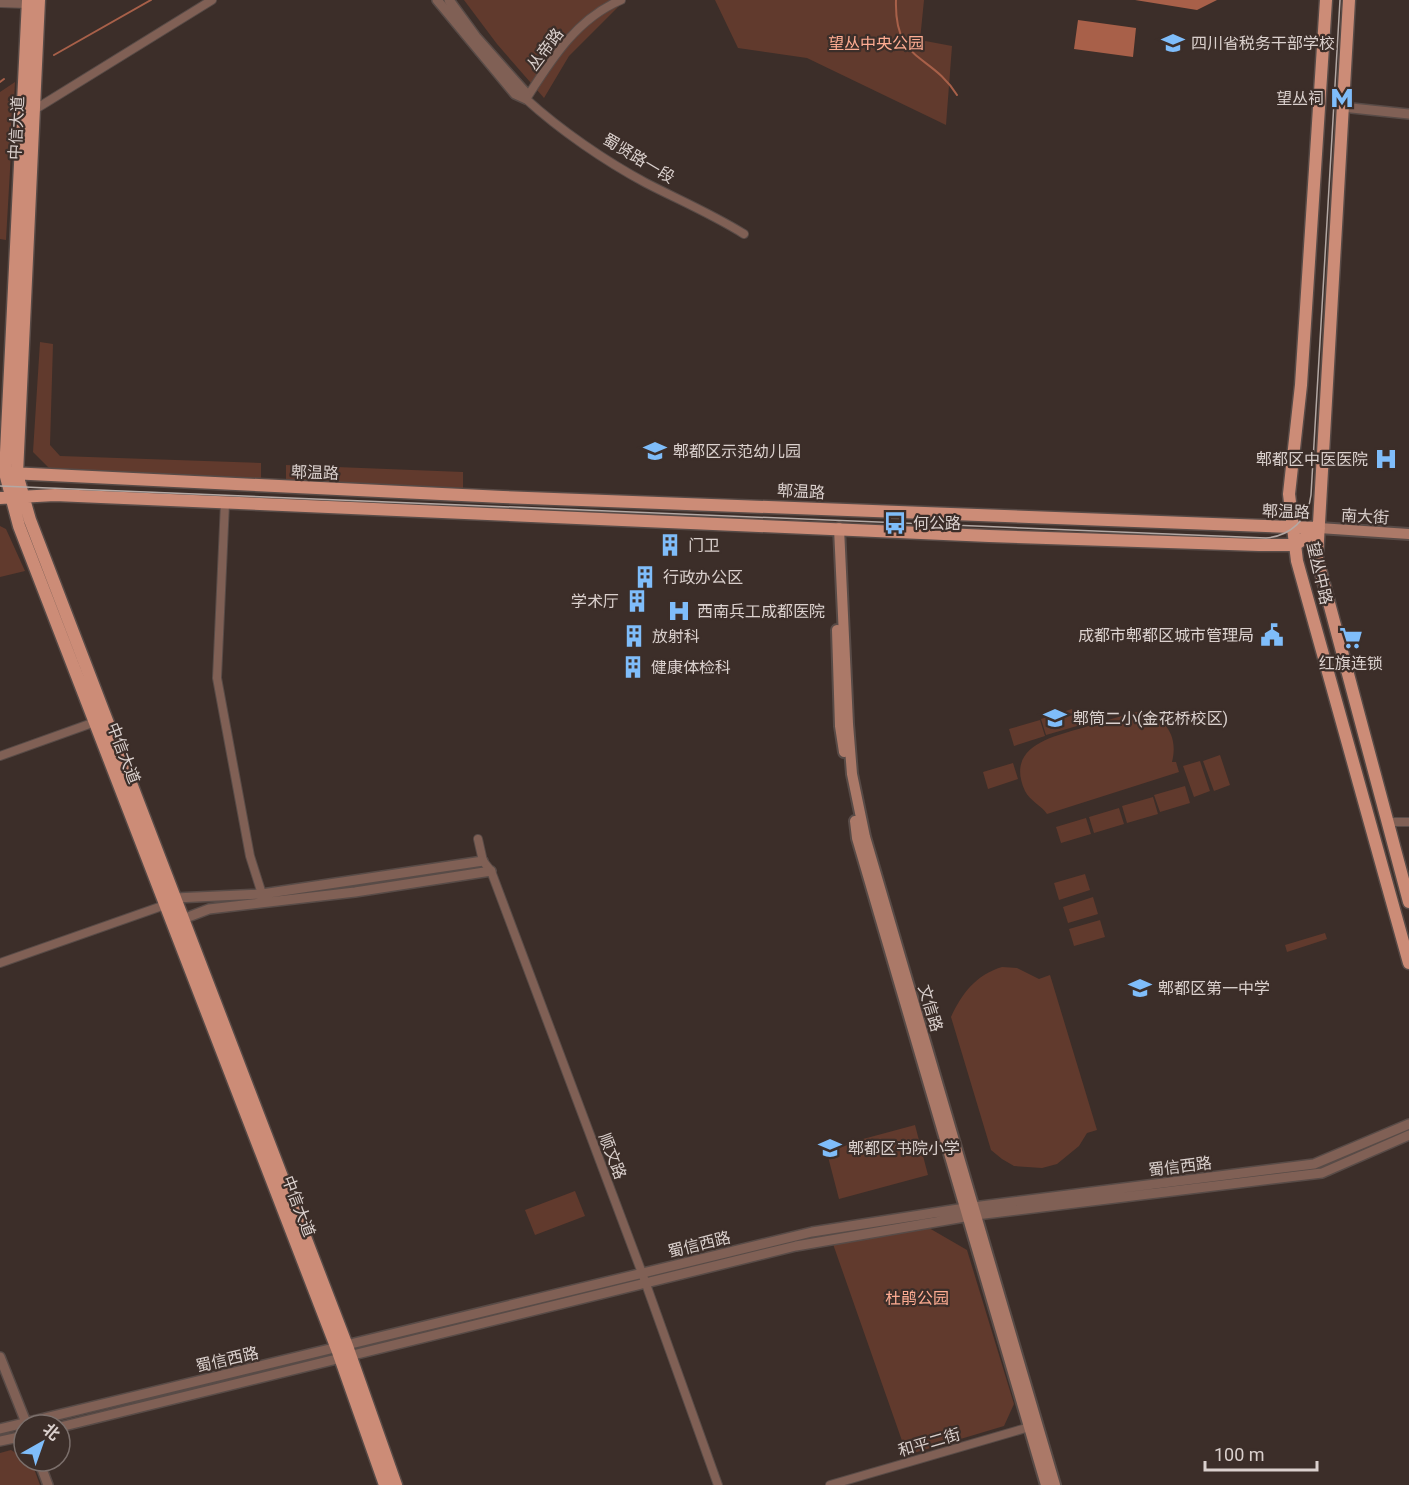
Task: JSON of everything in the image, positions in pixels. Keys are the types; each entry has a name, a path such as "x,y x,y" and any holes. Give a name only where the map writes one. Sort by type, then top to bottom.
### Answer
{"main road":[{"name":"望丛中路","path":"1326,0 1301,385 1289,494 1297,561 1409,963"},
{"name":"望丛中路","path":"1348,0 1317,558 1409,902"},
{"name":"中信大道","path":"8,473 34,110 31,1"},
{"name":"中信大道","path":"31,1 8,473 12,497 19,526 94,722 170,902 183,919 343,1351 385,1485"},
{"name":"郫温路","path":"8,473 491,496 1319,528"},
{"name":"郫温路","path":"12,497 55,495 1295,545 1319,528"},
{"name":"中信大道","path":"12,497 30,520 170,902 396,1485"},
{"path":"836,528 840,726 857,838 970,1211 1032,1426 1046,1485"},
{"name":"南大街","path":"1319,528 1409,534"},
{"path":"1032,1426 1055,1485"}],"street":[{"path":"34,110 212,0"},
{"name":"蜀贤路一段","path":"437,0 515,94 526,99 548,120 644,182 714,215 744,234"},
{"name":"蜀贤路一段","path":"449,0 476,38 525,92 526,99"},
{"name":"丛帝路","path":"526,99 557,50 605,7 621,0"},
{"path":"0,3 31,1"},
{"path":"1342,108 1409,114"},
{"path":"225,503 217,678 250,856 262,894"},
{"path":"0,756 94,722"},
{"path":"1387,822 1409,822"},
{"name":"顺文路","path":"478,839 483,861 491,871 644,1278 718,1485"},
{"path":"0,963 170,902 262,894 483,861"},
{"path":"183,919 209,909 345,894 491,871"},
{"name":"蜀信西路","path":"72,1413 644,1278 812,1232 1314,1164 1409,1124"},
{"name":"蜀信西路","path":"970,1211 1322,1173 1409,1135"},
{"name":"蜀信西路","path":"72,1424 343,1351"},
{"path":"0,1357 22,1413"},
{"name":"和平二街","path":"830,1485 1032,1426"}],"green space":[{"path":"464,0 625,0 569,56 544,98 497,44"},
{"name":"望丛中央公园","path":"715,0 924,0 920,40 952,46 946,125 807,58 738,48"},
{"path":"15,82 6,240 0,239 0,92"},
{"path":"40,342 53,344 50,445 60,456 261,463 261,480 53,472 33,452"},
{"path":"286,465 463,472 463,488 286,480"},
{"path":"0,526 6,529 25,571 0,577"},
{"path":"1072,709 1077,726 1046,735 1041,719"},
{"path":"1136,712 1154,717 1167,728 1173,743 1172,762 1176,762 1179,772 1047,814 1027,794 1020,776 1021,764 1026,754 1034,746 1057,735"},
{"path":"1040,720 1045,736 1014,746 1009,729"},
{"path":"1220,755 1230,785 1214,791 1203,761"},
{"path":"1200,761 1210,791 1194,797 1183,766"},
{"path":"1013,763 1018,779 988,789 983,772"},
{"path":"1185,786 1190,803 1160,812 1154,795"},
{"path":"1153,797 1158,814 1127,823 1122,806"},
{"path":"1119,808 1124,824 1094,833 1089,817"},
{"path":"1086,818 1091,834 1061,843 1056,827"},
{"path":"1085,874 1090,890 1059,900 1054,883"},
{"path":"1093,897 1098,914 1068,923 1063,907"},
{"path":"1100,920 1105,937 1074,946 1069,929"},
{"path":"1325,933 1327,939 1287,952 1285,945"},
{"path":"1002,967 1017,968 1039,979 1050,975 1097,1130 1087,1133 1079,1146 1057,1164 1042,1168 1014,1166 991,1150 951,1017 960,1000 977,980"},
{"path":"915,1125 928,1175 839,1199 826,1149"},
{"path":"575,1191 585,1216 535,1235 525,1210"},
{"name":"杜鹃公园","path":"929,1228 967,1250 1014,1404 1004,1426 907,1455 833,1244"},
{"path":"12,1451 12,1473 36,1473 40,1485 0,1485 0,1453"}],"shaded area":[{"path":"1135,0 1217,0 1197,10"},
{"path":"1078,20 1136,28 1133,57 1074,49"}],"waterway":[{"path":"54,55 151,0"},
{"path":"896,0 901,36 908,47 947,81 957,95"},
{"path":"0,82 4,79"}],"tram line":[{"path":"0,486 1275,537 1290,530 1302,519 1311,495 1340,0"}],"place":[{"name":"四川省税务干部学校","path":"1173,43"},
{"name":"望丛祠","path":"1342,98"},
{"name":"郫都区示范幼儿园","path":"655,451"},
{"name":"郫都区中医医院","path":"1386,459"},
{"name":"何公路","path":"895,523"},
{"name":"门卫","path":"670,545"},
{"name":"行政办公区","path":"645,577"},
{"name":"学术厅","path":"637,601"},
{"name":"西南兵工成都医院","path":"679,611"},
{"name":"成都市郫都区城市管理局","path":"1272,635"},
{"name":"放射科","path":"634,636"},
{"name":"红旗连锁","path":"1351,638"},
{"name":"健康体检科","path":"633,667"},
{"name":"郫筒二小(金花桥校区)","path":"1055,718"},
{"name":"郫都区第一中学","path":"1140,988"},
{"name":"郫都区书院小学","path":"830,1148"}]}
